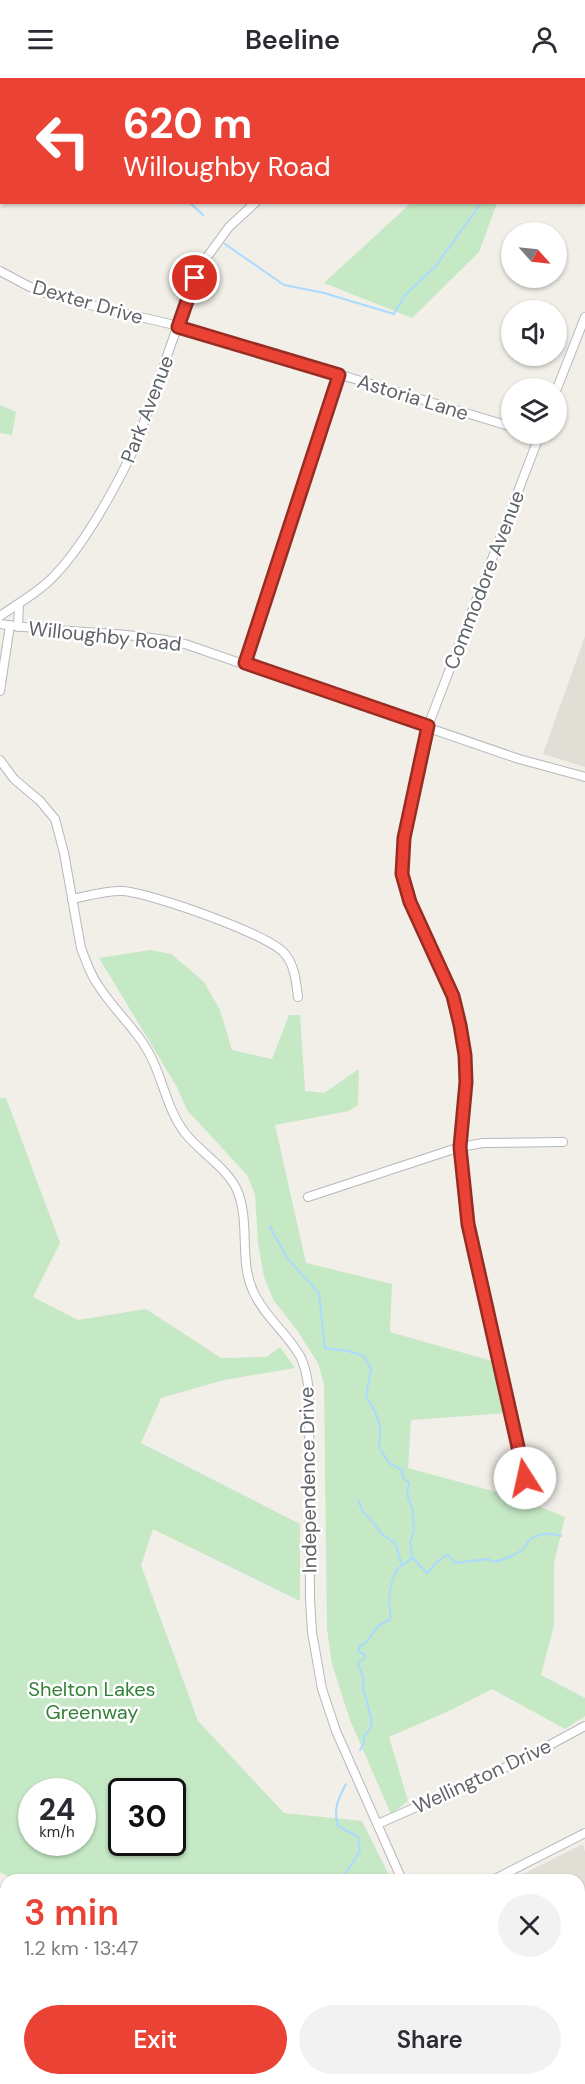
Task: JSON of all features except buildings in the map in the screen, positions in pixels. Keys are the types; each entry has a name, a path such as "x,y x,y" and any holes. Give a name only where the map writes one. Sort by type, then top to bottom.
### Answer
{"street":[{"name":"Park Avenue","path":"0,616 50,580 64,565 93,522 127,465 147,417 195,278 208,253 229,227 254,204"},
{"name":"Dexter Drive","path":"0,271 28,286 56,297 178,327"},
{"path":"561,378 585,317"},
{"name":"Astoria Lane","path":"178,327 501,424"},
{"path":"245,663 339,375"},
{"name":"Commodore Avenue","path":"525,1478 468,1224 460,1147 466,1082 465,1055 460,1025 453,996 410,902 402,874 404,838 428,726 534,444"},
{"path":"0,691 19,604"},
{"name":"Willoughby Road","path":"0,624 66,632 152,637 211,651 519,759 585,777"},
{"name":"Independence Drive","path":"0,760 14,779 40,801 55,819 62,843 81,948 97,984 145,1046 153,1060 176,1120 237,1189 242,1210 245,1261 252,1289 263,1309 299,1354 304,1366 309,1391 310,1599 314,1652 322,1689 336,1731 399,1874"},
{"path":"72,899 122,891 146,896 245,929 285,953 294,969 298,997"},
{"path":"308,1197 460,1147 483,1143 563,1142"},
{"name":"Wellington Drive","path":"378,1824 522,1760 585,1726"},
{"path":"505,1874 585,1833"}],"shaded area":[{"path":"585,636 585,767 543,754"},
{"path":"583,1844 585,1874 523,1874"}],"green space":[{"path":"410,204 497,204 479,252 412,318 324,283"},
{"path":"0,405 16,412 12,435 0,433"},
{"path":"150,950 171,954 204,982 220,1010 232,1050 272,1059 289,1015 300,1015 305,1091 324,1093 359,1069 358,1105 349,1111 275,1125 306,1263 392,1284 390,1332 492,1361 507,1413 411,1420 408,1468 518,1498 565,1517 554,1563 554,1625 541,1675 585,1698 585,1716 565,1729 492,1689 389,1737 408,1801 391,1814 350,1720 332,1664 327,1629 324,1384 318,1363 297,1330 274,1301 264,1277 258,1243 255,1194 247,1175 187,1110 177,1087 99,958"},
{"name":"Shelton Lakes Greenway","path":"0,1098 6,1098 60,1243 33,1297 78,1320 146,1309 221,1358 267,1357 280,1347 295,1368 224,1380 161,1398 141,1443 300,1524 300,1601 153,1529 141,1565 198,1721 284,1813 362,1821 388,1874 4,1874 0,1872"}],"waterway":[{"path":"191,204 203,215"},
{"path":"225,244 284,285 324,293 394,314 405,295 435,267 481,204"},
{"path":"270,1227 287,1258 319,1293 325,1348 364,1356 371,1369 366,1397 378,1421 379,1447 389,1463 402,1470 403,1478 409,1483 407,1495 412,1508 414,1531 410,1542 412,1558 397,1570 393,1577 389,1600 390,1620 380,1625 359,1647 359,1652 364,1654 365,1658 358,1663 364,1680 363,1687 372,1722 360,1750"},
{"path":"358,1500 363,1512 382,1534 395,1543 402,1565"},
{"path":"413,1558 427,1573 448,1554 455,1563 488,1559 492,1562 514,1555 523,1549 529,1540 537,1536 545,1534 561,1536"},
{"path":"345,1874 360,1851 358,1837 338,1826 337,1804 346,1784"}],"route":[{"path":"195,278 178,327 339,375 245,663 428,726 404,838 402,874 410,902 453,996 460,1025 465,1055 466,1082 460,1147 461,1172 468,1224 519,1443 525,1478"}]}
